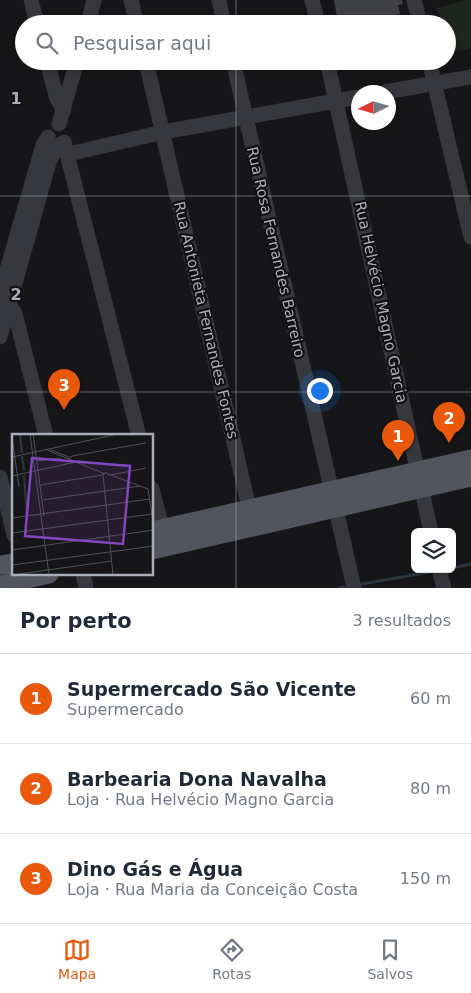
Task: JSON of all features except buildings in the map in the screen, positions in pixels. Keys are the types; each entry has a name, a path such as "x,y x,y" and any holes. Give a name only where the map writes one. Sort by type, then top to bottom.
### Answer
{"main road":[{"path":"419,480 471,459"},
{"path":"154,549 333,499 419,480 471,477"},
{"path":"157,530 249,508 333,499"},
{"path":"0,585 40,576"}],"street":[{"path":"31,0 35,15"},
{"path":"90,15 94,0"},
{"path":"131,0 135,15"},
{"path":"218,0 222,15"},
{"path":"312,0 316,15"},
{"path":"414,0 418,15"},
{"path":"0,337 3,300 50,159 67,131 61,117 49,70"},
{"path":"61,117 74,70"},
{"name":"Rua Antonieta Fernandes Fontes","path":"148,70 249,508"},
{"name":"Rua Rosa Fernandes Barreiro","path":"234,70 354,588"},
{"name":"Rua Helvécio Magno Garcia","path":"330,70 430,528"},
{"path":"431,70 471,237"},
{"path":"396,90 471,77"},
{"path":"60,144 163,132 246,119 351,98"},
{"path":"60,144 138,434"},
{"path":"3,300 15,313 45,434"},
{"path":"0,477 12,527"},
{"path":"154,505 157,530"},
{"path":"440,573 444,588"}],"shaded area":[{"path":"471,0 471,48 456,51 456,15 439,15 437,8"}],"waterway":[{"path":"456,567 471,564"},
{"path":"362,584 424,573"},
{"path":"339,588 344,587"}],"place":[{"name":"Dino Gás e Água","path":"64,410"},
{"name":"Barbearia Dona Navalha","path":"449,443"},
{"name":"Supermercado São Vicente","path":"398,461"}]}
